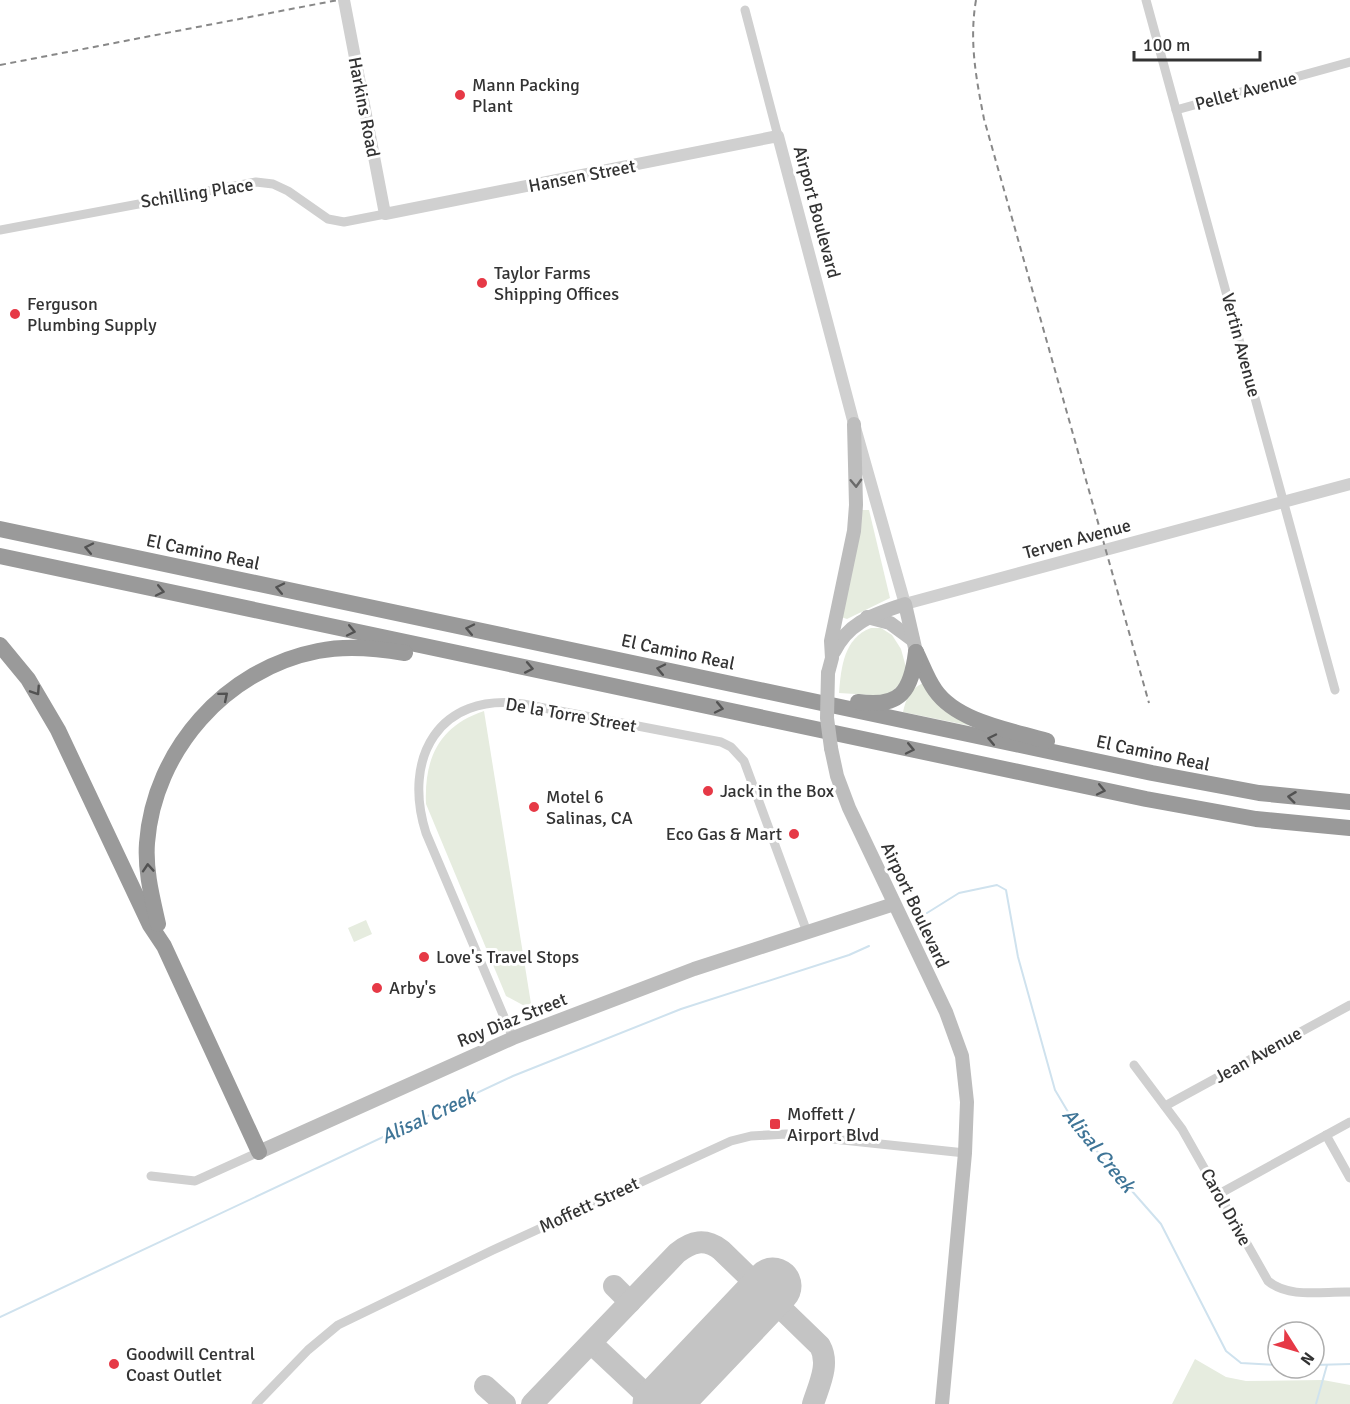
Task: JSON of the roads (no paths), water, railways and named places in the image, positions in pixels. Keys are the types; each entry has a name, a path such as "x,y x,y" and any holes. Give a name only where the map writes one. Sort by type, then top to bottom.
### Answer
{"highway":[{"name":"El Camino Real","path":"0,529 1152,773 1259,793 1350,802"},
{"path":"0,556 1157,801 1256,819 1350,828"},
{"path":"0,645 44,704 150,925 164,946 259,1152"},
{"path":"759,689 868,704 890,701 907,689 912,680 915,646"},
{"path":"915,646 934,689 942,698 964,713 1152,773"},
{"path":"164,946 152,903 147,865 153,811 158,790 177,750 189,732 215,703 265,669 298,656 319,651 362,648 440,659 471,657"},
{"path":"1311,825 1350,833"}],"main road":[{"name":"Airport Boulevard","path":"854,424 854,531 831,641 832,658 828,673 827,718 837,776 946,1012 962,1056 967,1102 965,1153 942,1404"},
{"name":"Terven Avenue","path":"832,658 841,637 867,617 905,604"},
{"path":"905,604 915,646"},
{"path":"867,617 890,623 915,646"},
{"name":"Roy Diaz Street","path":"259,1152 513,1038 694,969 894,903"}],"street":[{"name":"Harkins Road","path":"344,0 385,214"},
{"name":"Vertin Avenue","path":"1146,0 1335,690"},
{"name":"Airport Boulevard","path":"745,10 854,424 905,604"},
{"name":"Pellet Avenue","path":"1176,110 1350,62"},
{"name":"Hansen Street","path":"385,214 778,136"},
{"name":"Schilling Place","path":"0,230 256,182 273,184 288,191 328,219 344,222 385,214"},
{"name":"Terven Avenue","path":"905,604 1350,484"},
{"name":"De la Torre Street","path":"513,1038 429,841 418,808 420,762 430,742 455,716 478,706 499,702 523,704 721,742 731,747 744,761 807,932"},
{"name":"Jean Avenue","path":"1165,1106 1350,1005"},
{"name":"Carol Drive","path":"1134,1065 1182,1129 1262,1272 1272,1284 1292,1292 1350,1292"},
{"path":"1219,1194 1350,1122"},
{"name":"Moffett Street","path":"256,1404 308,1350 338,1325 493,1250 731,1141 751,1136 786,1134 965,1153"},
{"path":"1326,1135 1350,1178"},
{"name":"Roy Diaz Street","path":"151,1176 195,1181 259,1152"}],"waterway":[{"name":"Alisal Creek","path":"927,913 959,893 997,885 1006,890 1018,957 1055,1090 1080,1132 1161,1224 1226,1351 1241,1363 1266,1364"},
{"name":"Alisal Creek","path":"0,1317 513,1076 681,1009 849,955 869,946"},
{"name":"Alisal Creek","path":"1326,1365 1350,1364"},
{"path":"1316,1404 1327,1365"}],"railway":[{"path":"0,65 338,0"},
{"path":"976,0 973,45 984,119 1149,703"}],"place":[{"name":"Mann Packing Plant","path":"460,95"},
{"name":"Taylor Farms Shipping Offices","path":"482,283"},
{"name":"Ferguson Plumbing Supply","path":"15,314"},
{"name":"Jack in the Box","path":"708,791"},
{"name":"Motel 6 Salinas, CA","path":"534,807"},
{"name":"Eco Gas & Mart","path":"794,834"},
{"name":"Love's Travel Stops","path":"424,957"},
{"name":"Arby's","path":"377,988"},
{"name":"Moffett / Airport Blvd","path":"775,1124"},
{"name":"Goodwill Central Coast Outlet","path":"114,1364"}]}
